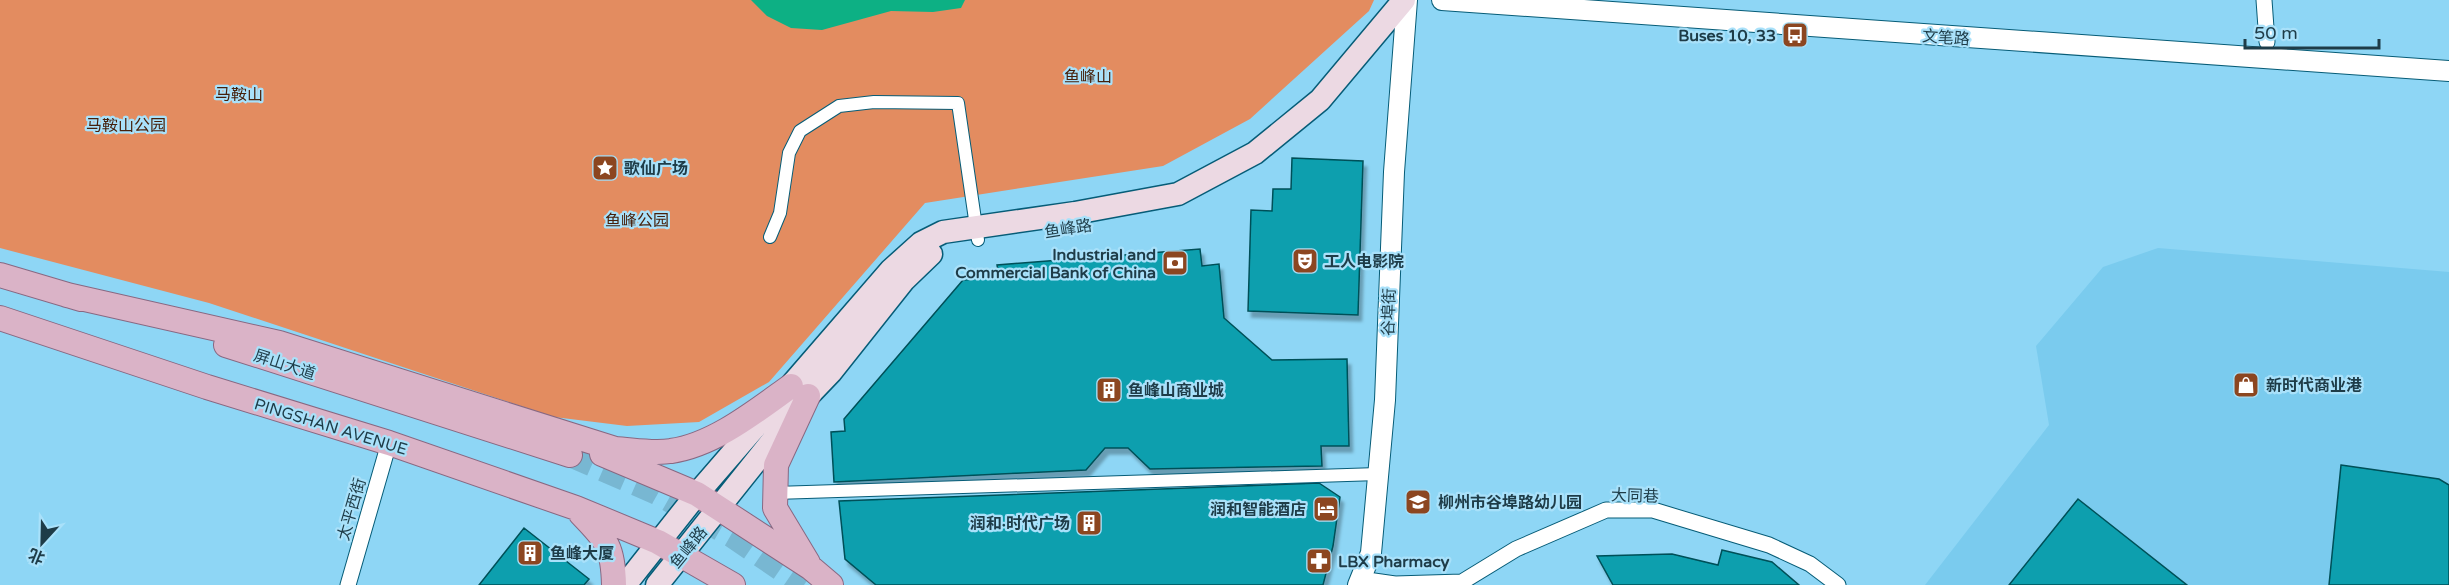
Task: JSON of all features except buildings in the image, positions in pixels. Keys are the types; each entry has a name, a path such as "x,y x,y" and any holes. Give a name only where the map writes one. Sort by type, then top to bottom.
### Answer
{"main road":[{"name":"鱼峰路","path":"657,585 719,509 800,391 891,270 921,243 943,232 977,233 1178,194 1255,153 1320,100 1405,0"},
{"name":"屏山大道","path":"0,275 570,455"},
{"path":"67,295 279,343 545,429 615,449 671,451 715,437 746,418 800,391"},
{"name":"PINGSHAN AVENUE","path":"0,318 207,387 389,443 576,508 658,542 733,585"},
{"name":"鱼峰路","path":"625,585 697,494 800,391"},
{"path":"800,391 776,465 775,508 811,568"},
{"path":"545,429 697,494 811,568 831,585"},
{"path":"576,508 606,540 612,563 614,585"}],"street":[{"name":"谷埠街","path":"1359,582 1371,553 1385,400 1394,172 1405,0"},
{"name":"文笔路","path":"1442,0 2449,71"},
{"path":"2264,0 2267,42"},
{"path":"770,237 780,213 789,153 800,131 839,106 874,102 958,103 977,233"},
{"name":"太平西街","path":"348,585 389,443"},
{"path":"775,493 1378,474"},
{"name":"大同巷","path":"1359,582 1395,584 1462,582 1516,549 1606,510 1653,510 1769,545 1810,564 1838,585"}],"shaded area":[{"path":"751,0 965,0 961,8 933,12 891,11 822,30 791,28 767,16"},
{"name":"新时代商业港","path":"2158,248 2449,272 2449,585 1925,585 2049,425 2036,346 2103,267"}],"green space":[{"name":"鱼峰公园","path":"0,0 1374,0 1369,11 1250,119 1163,166 925,203 769,382 699,422 627,426 554,417 209,303 0,248"}],"tunnel":[{"path":"570,455 657,493 734,537 804,585"}],"place":[{"name":"Buses 10, 33","path":"1795,35"},
{"name":"歌仙广场","path":"605,168"},
{"name":"工人电影院","path":"1305,261"},
{"name":"Industrial and Commercial Bank of China","path":"1175,263"},
{"name":"新时代商业港","path":"2246,385"},
{"name":"鱼峰山商业城","path":"1109,390"},
{"name":"柳州市谷埠路幼儿园","path":"1418,502"},
{"name":"润和智能酒店","path":"1326,509"},
{"name":"润和·时代广场","path":"1089,523"},
{"name":"鱼峰大厦","path":"530,553"},
{"name":"LBX Pharmacy","path":"1319,561"}],"park label":[{"name":"鱼峰山","path":"1088,76"},
{"name":"马鞍山","path":"239,94"},
{"name":"马鞍山公园","path":"126,125"}]}
